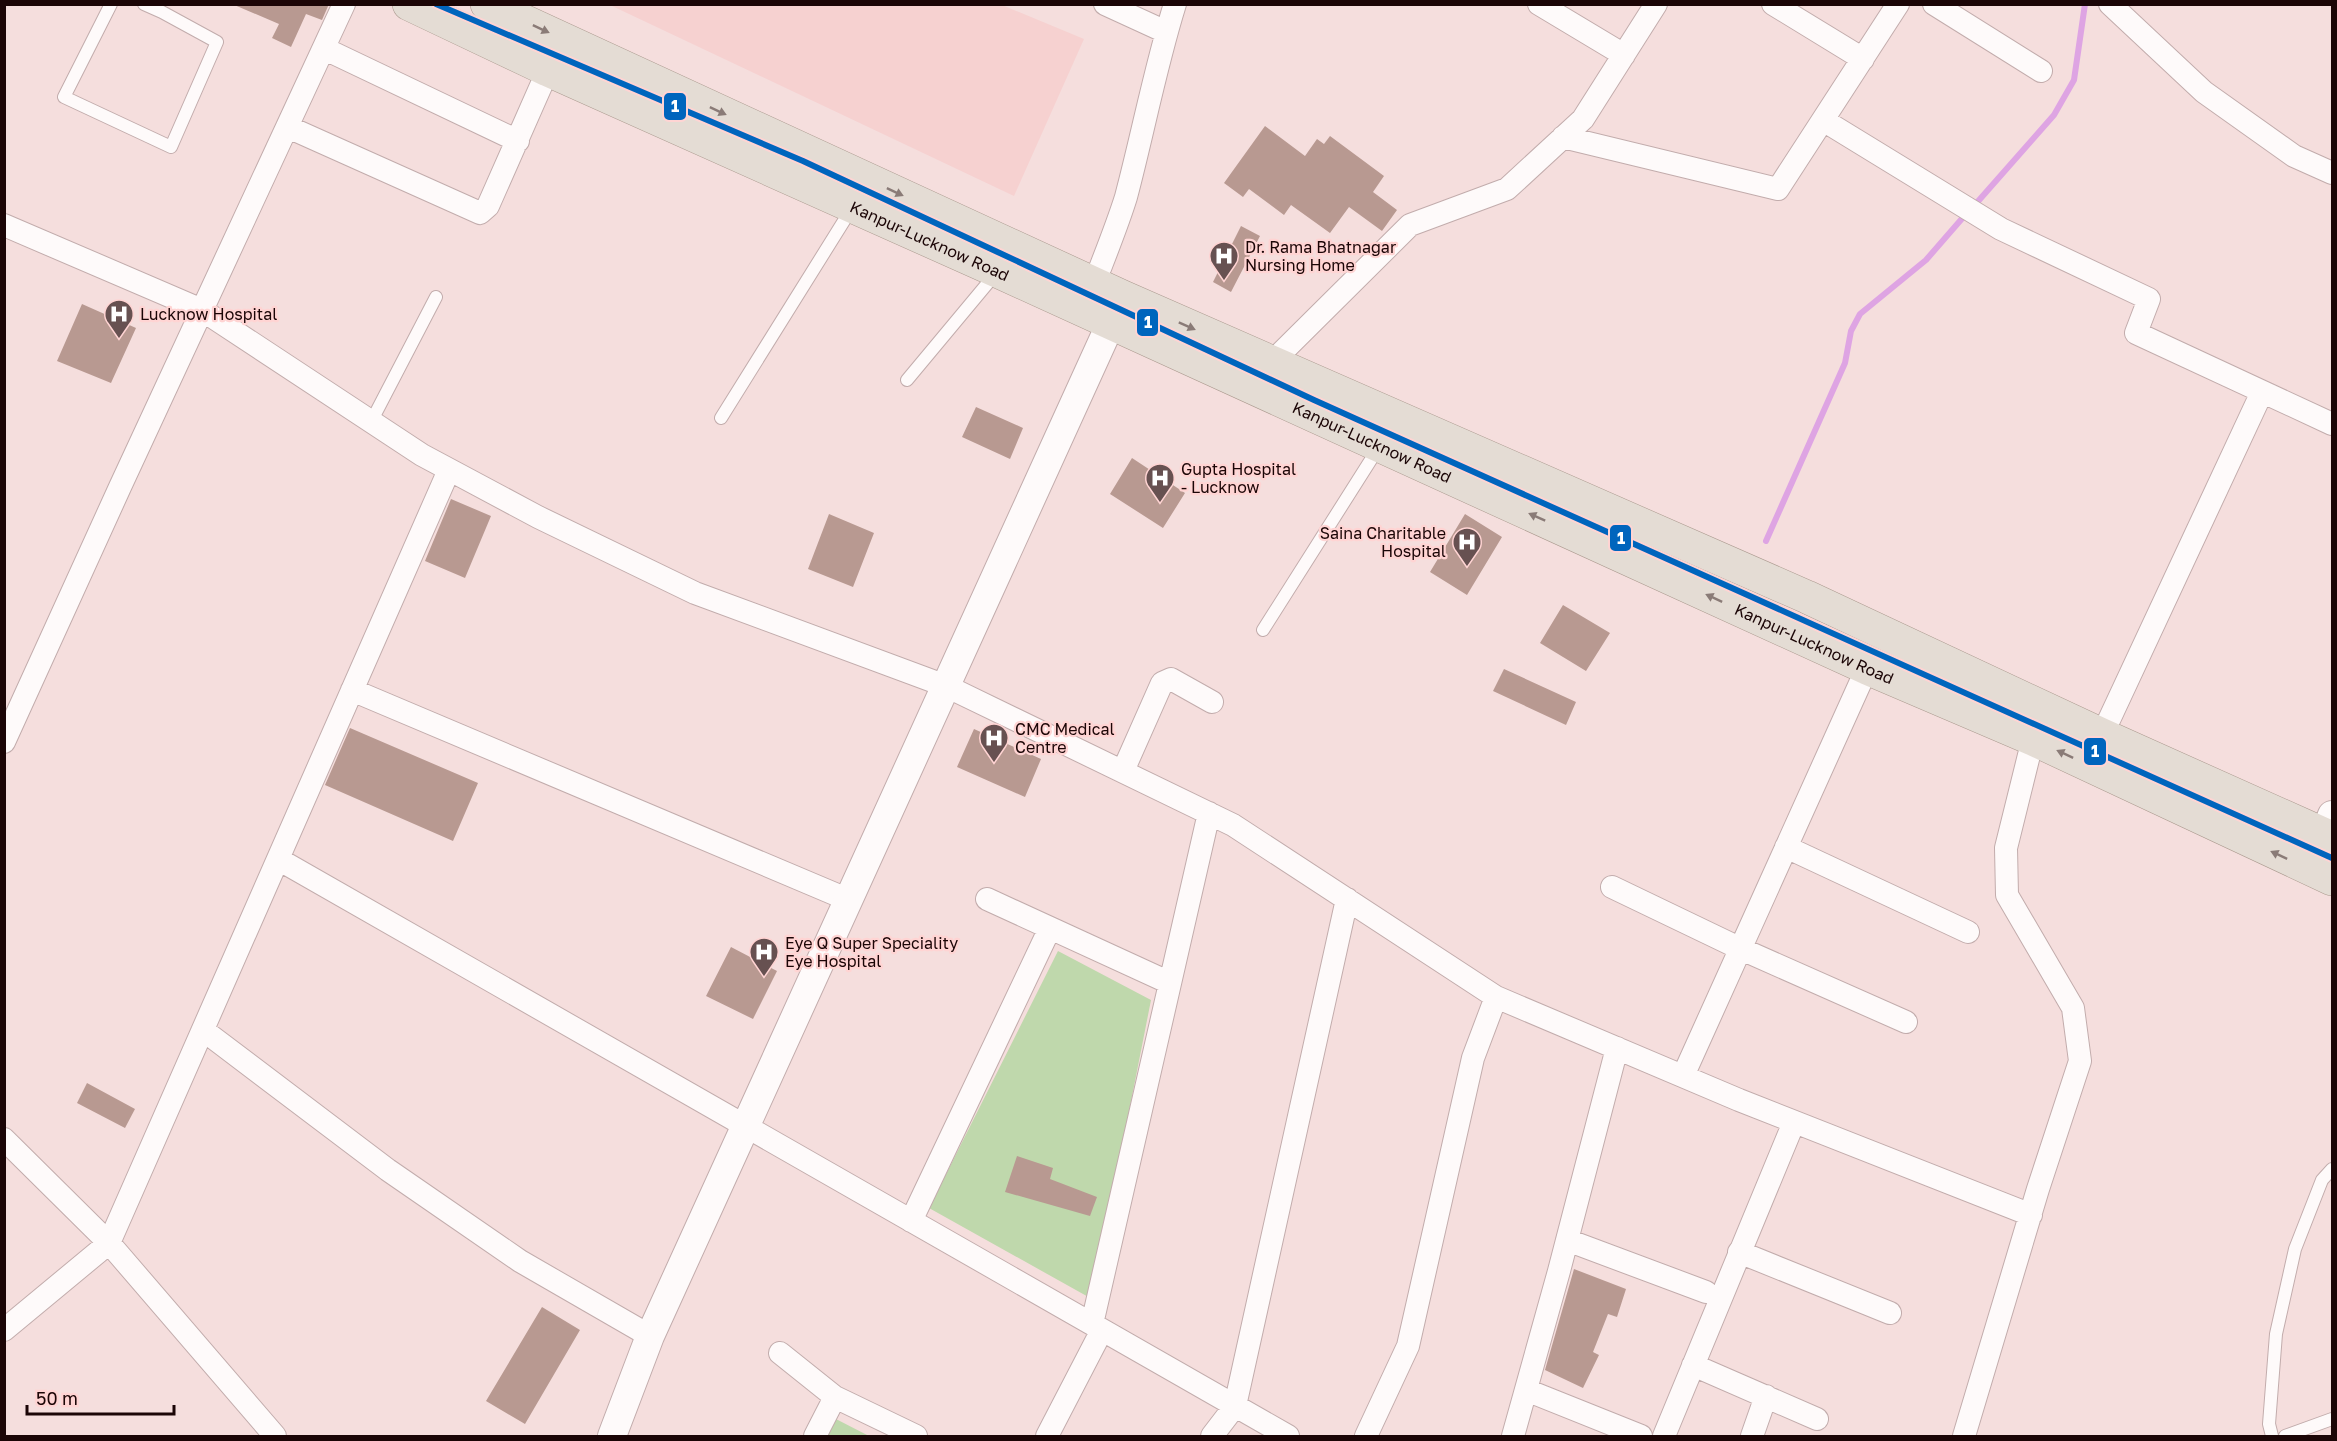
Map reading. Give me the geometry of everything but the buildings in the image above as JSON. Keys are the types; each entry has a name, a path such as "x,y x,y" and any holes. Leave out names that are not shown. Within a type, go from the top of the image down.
{"highway":[{"name":"Kanpur-Lucknow Road","path":"409,4 548,70 997,271 1109,302 1271,363 1807,597 2102,735 2330,829"},
{"name":"Kanpur-Lucknow Road","path":"488,4 1109,302 1379,446 1867,668 2033,739 2321,874"}],"street":[{"path":"4,742 344,4"},
{"path":"1105,4 1166,32"},
{"path":"612,1437 650,1336 946,686 1109,302 1125,200 1175,4"},
{"path":"1539,4 1624,55"},
{"path":"1271,363 1410,225 1507,189 1583,119 1656,4"},
{"path":"1773,4 1863,58"},
{"path":"1563,137 1778,189 1898,4"},
{"path":"1934,4 2041,71"},
{"path":"2110,4 2204,92 2294,156 2332,173"},
{"path":"324,49 518,141"},
{"path":"288,127 480,213 488,206 548,70"},
{"path":"1823,120 2001,230 2149,299 2136,333 2332,424"},
{"path":"4,225 202,310 422,455 538,517 695,593 946,686 1233,825 1496,997 1794,1122 2031,1215"},
{"path":"2102,735 2262,392"},
{"path":"4,1330 109,1244 449,470"},
{"path":"1683,1076 1867,668"},
{"path":"1122,771 1162,683 1171,679 1212,702"},
{"path":"352,690 849,900"},
{"path":"1964,1437 2080,1061 2073,1008 2007,895 2006,848 2033,739"},
{"path":"1047,1437 1097,1327 1170,983 1209,813"},
{"path":"2321,874 2330,829"},
{"path":"1786,847 1968,932"},
{"path":"278,859 1288,1437"},
{"path":"1612,887 1739,948 1906,1022"},
{"path":"987,899 1170,983"},
{"path":"1212,1437 1235,1406 1347,899"},
{"path":"911,1221 1050,928"},
{"path":"1366,1437 1408,1346 1473,1058 1496,997"},
{"path":"203,1030 388,1170 511,1255 650,1336"},
{"path":"1513,1437 1568,1240 1617,1048"},
{"path":"1664,1437 1794,1122"},
{"path":"4,1139 109,1244 275,1437"},
{"path":"1568,1240 1706,1292"},
{"path":"1739,1252 1890,1313"},
{"path":"780,1353 835,1397 916,1437"},
{"path":"1693,1365 1817,1419"},
{"path":"1526,1390 1641,1437"},
{"path":"1752,1437 1766,1396"},
{"path":"815,1437 835,1397"}],"lane":[{"path":"111,4 64,97 171,147 217,42 164,8 144,4"},
{"path":"721,418 854,206"},
{"path":"907,380 997,271"},
{"path":"371,422 436,297"},
{"path":"1263,630 1379,446"},
{"path":"2272,1437 2269,1424 2276,1335 2292,1260 2322,1180 2332,1169"},
{"path":"2285,1437 2332,1419"}],"shaded area":[{"path":"610,5 1002,5 1084,39 1014,196"}],"green space":[{"path":"1058,951 1151,1000 1092,1299 929,1208"},
{"path":"834,1418 869,1436 824,1436"}],"waterway":[{"path":"1973,207 2054,115 2074,80 2085,4"},
{"path":"1766,541 1845,363 1851,331 1860,314 1926,260 1966,214"}],"transit line":[{"name":"1","path":"436,4 803,161 1314,400 2332,858"}],"place":[{"name":"Dr. Rama Bhatnagar Nursing Home","path":"1224,282"},
{"name":"Lucknow Hospital","path":"119,340"},
{"name":"Gupta Hospital - Lucknow","path":"1160,504"},
{"name":"Saina Charitable Hospital","path":"1467,568"},
{"name":"CMC Medical Centre","path":"994,764"},
{"name":"Eye Q Super Speciality Eye Hospital","path":"764,978"}]}
